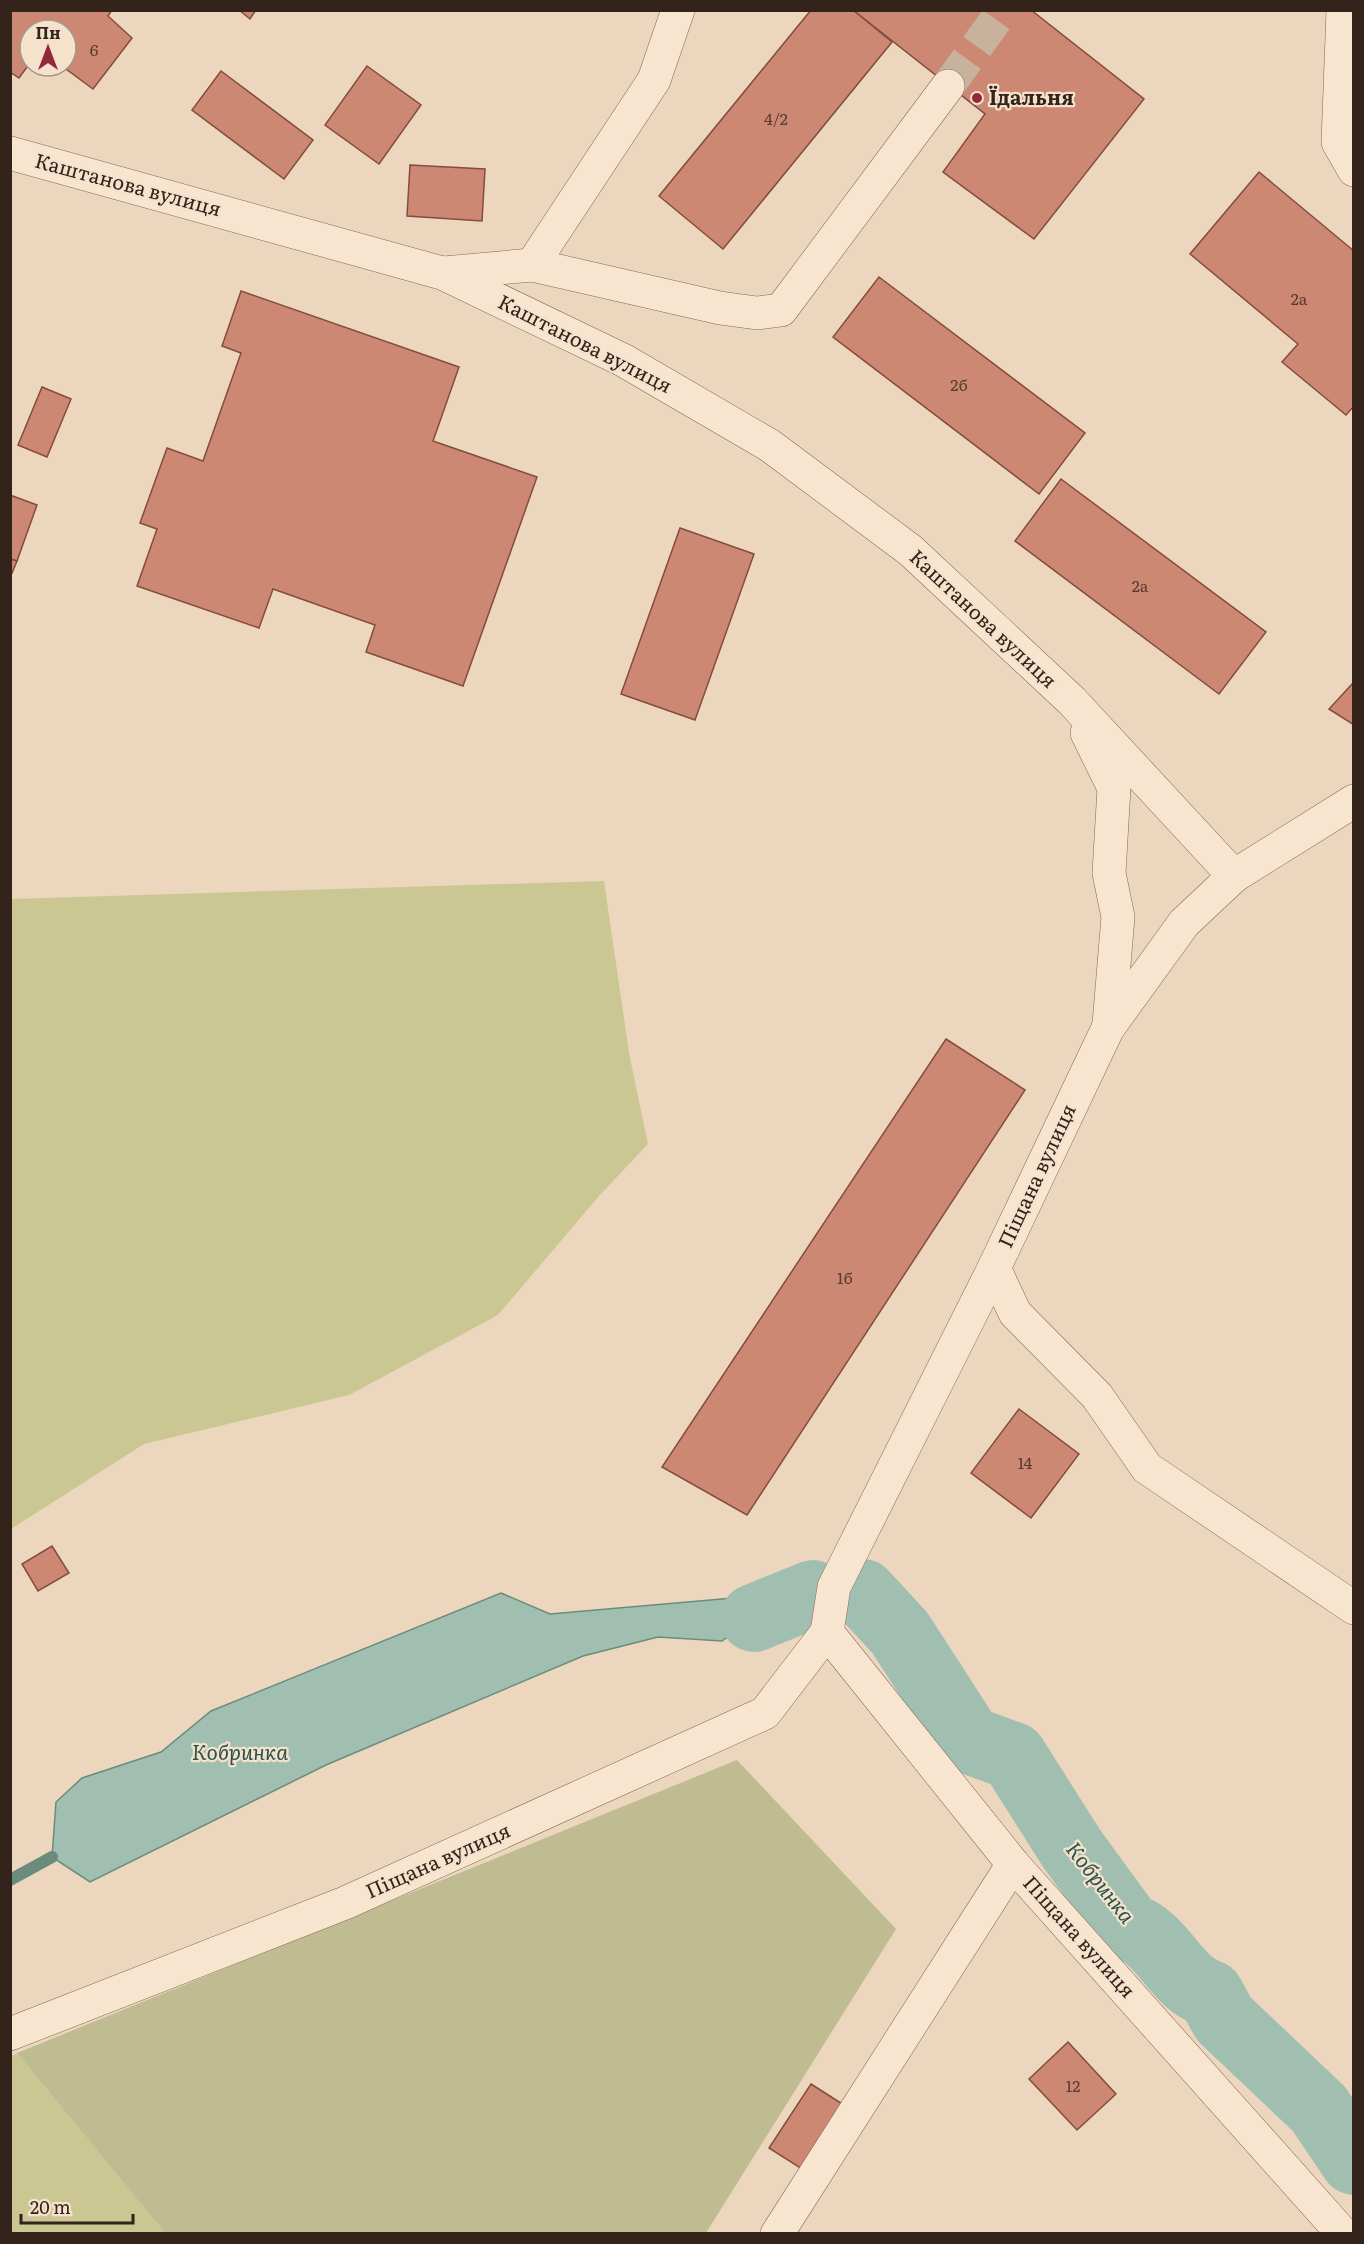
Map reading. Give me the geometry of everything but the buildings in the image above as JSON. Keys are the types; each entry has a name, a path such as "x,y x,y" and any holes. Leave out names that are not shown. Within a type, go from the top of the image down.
{"street":[{"path":"532,265 654,80 678,10"},
{"path":"1343,10 1338,142 1353,171"},
{"path":"442,273 532,265 720,308 757,314 781,310 948,86"},
{"name":"Каштанова вулиця","path":"10,153 442,273 623,360 768,445 910,550 1072,701 1234,876"},
{"name":"Каштанова вулиця","path":"1072,701 1114,789 1109,873 1118,917 1108,1028"},
{"name":"Піщана вулиця","path":"10,2034 345,1903 765,1713 827,1632 834,1587 994,1269 1108,1028 1184,923 1234,876 1353,801"},
{"path":"994,1269 1015,1313 1097,1396 1146,1468 1353,1608"},
{"name":"Піщана вулиця","path":"827,1632 1013,1864 1343,2234"},
{"path":"777,2234 1013,1864"}],"shaded area":[{"path":"604,881 629,1053 648,1144 599,1196 498,1315 349,1395 144,1444 11,1529 11,899"},
{"path":"737,1760 896,1929 706,2233 165,2233 17,2053"},
{"path":"17,2053 165,2233 11,2234 10,2057"}],"water":[{"name":"Кобринка","path":"501,1593 550,1614 733,1598 754,1618 722,1641 658,1637 583,1656 326,1765 90,1882 52,1857 56,1802 82,1778 161,1752 211,1711"}],"waterway":[{"name":"Кобринка","path":"863,1593 900,1633 969,1740 1013,1756 1072,1849 1129,1927 1152,1941 1178,1971 1198,1988 1210,1994 1224,2019 1319,2109 1354,2161"},
{"name":"Кобринка","path":"754,1618 813,1594"},
{"name":"Кобринка","path":"10,1880 52,1857"}],"tunnel":[{"path":"948,86 1003,10"}],"place":[{"name":"Їдальня","path":"977,98"}]}
